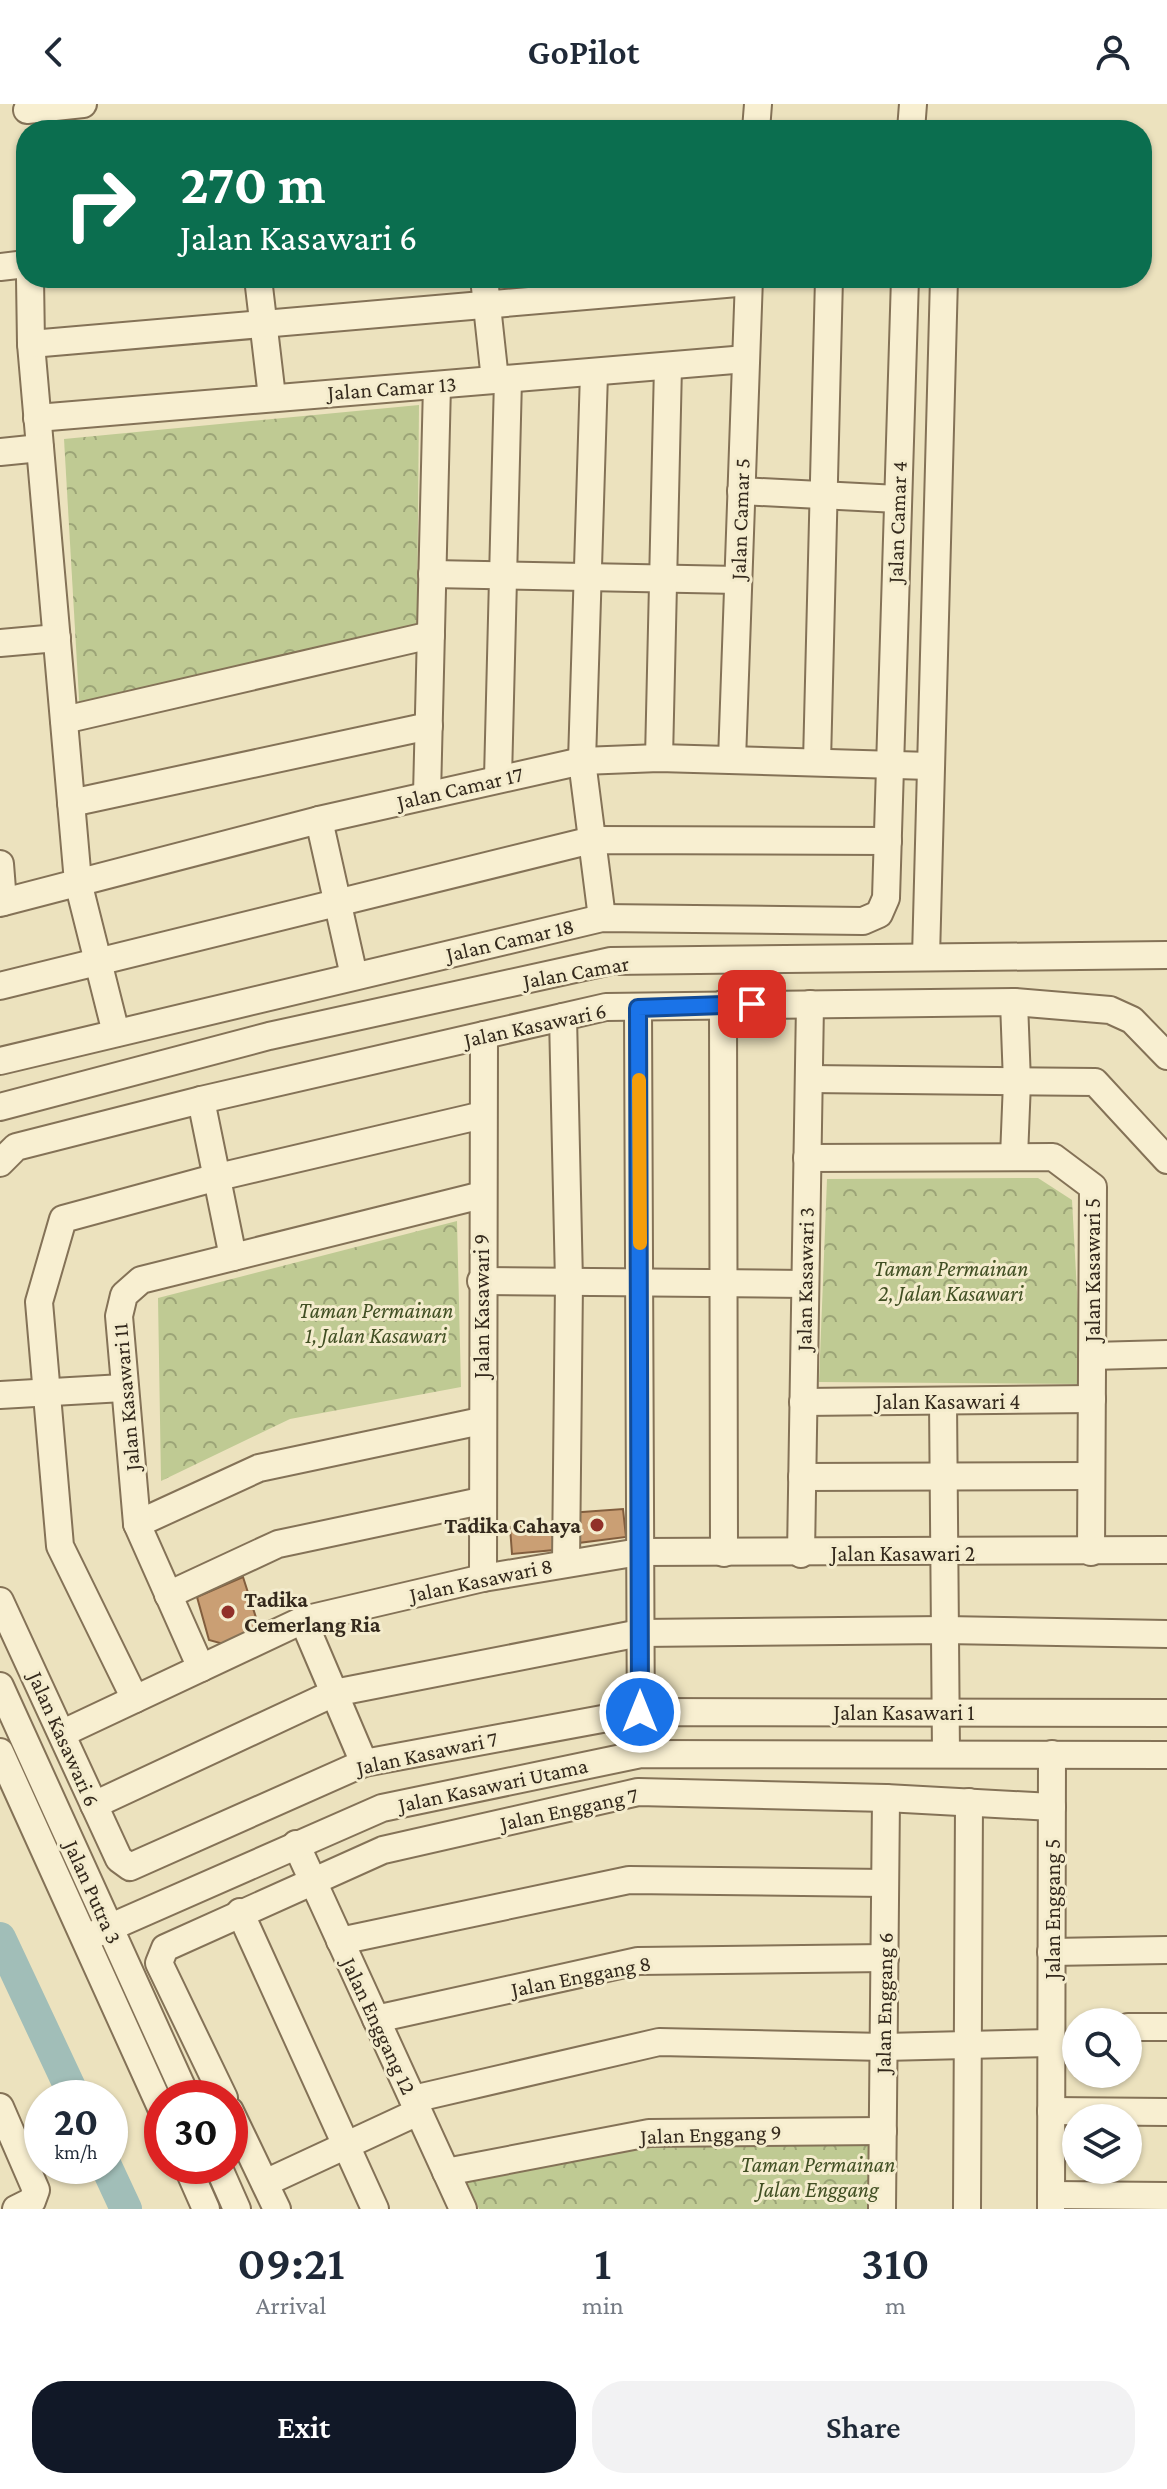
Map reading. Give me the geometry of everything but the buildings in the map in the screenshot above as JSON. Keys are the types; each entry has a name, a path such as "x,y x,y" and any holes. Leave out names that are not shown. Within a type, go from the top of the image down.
{"street":[{"path":"27,115 83,104"},
{"path":"30,288 31,344 78,882 116,1033"},
{"path":"259,288 272,397"},
{"path":"485,288 502,380 504,573 498,778"},
{"path":"31,344 264,326 665,288"},
{"name":"Jalan Camar 5","path":"732,760 749,288"},
{"path":"817,762 829,288"},
{"name":"Jalan Camar 4","path":"887,765 905,288"},
{"path":"926,957 944,288"},
{"name":"Jalan Camar 13","path":"37,418 746,359"},
{"path":"659,758 668,366"},
{"path":"594,373 582,761 602,918"},
{"path":"427,795 437,385"},
{"path":"0,452 40,448"},
{"path":"741,491 898,499"},
{"path":"432,574 504,573 738,580"},
{"path":"64,720 431,635"},
{"path":"0,643 57,638"},
{"path":"71,803 429,726"},
{"name":"Jalan Camar 17","path":"2,902 319,820 582,761 659,758 930,766"},
{"name":"Jalan Camar 18","path":"0,1061 602,918 871,919 884,907 886,898 887,765"},
{"path":"319,820 335,903 354,976"},
{"path":"0,986 592,840 888,841"},
{"path":"0,864 2,902"},
{"name":"Jalan Camar","path":"0,1107 269,1036 611,961 1167,955"},
{"path":"1014,1002 1017,1082 1014,1157"},
{"name":"Jalan Kasawari 6","path":"0,1163 16,1147 201,1100 606,1007 1014,1002 1118,1012 1132,1020 1167,1056"},
{"path":"723,1004 724,1553"},
{"name":"Jalan Kasawari 3","path":"801,1554 810,1004"},
{"path":"638,1008 641,1754"},
{"path":"563,1017 569,1282 566,1563"},
{"name":"Jalan Kasawari 9","path":"483,1578 481,1281 484,1035"},
{"path":"809,1079 1095,1082 1167,1160"},
{"path":"201,1100 214,1178 233,1257"},
{"path":"135,1699 60,1546 39,1302 63,1219 214,1178 483,1115"},
{"name":"Jalan Kasawari 5","path":"807,1158 1053,1157 1093,1187 1091,1552"},
{"name":"Jalan Kasawari 11","path":"201,1668 137,1524 123,1388 119,1316 124,1295 141,1280 482,1195"},
{"path":"481,1281 805,1284"},
{"path":"1092,1356 1167,1354"},
{"path":"0,1395 123,1388"},
{"name":"Jalan Kasawari 4","path":"803,1402 1092,1399"},
{"path":"943,1401 946,1753"},
{"path":"137,1524 259,1468 481,1421"},
{"path":"802,1477 1091,1476"},
{"path":"168,1595 278,1544 481,1501"},
{"name":"Jalan Kasawari 2","path":"639,1552 801,1554 1167,1550"},
{"name":"Jalan Kasawari 8","path":"63,1733 303,1620 483,1578 639,1552"},
{"name":"Jalan Kasawari 6","path":"0,1601 119,1859 125,1866 135,1866"},
{"path":"303,1620 364,1763"},
{"path":"94,1805 334,1693 640,1633 945,1630 1167,1634"},
{"name":"Jalan Putra 3","path":"0,1686 97,1932 151,2080"},
{"name":"Jalan Kasawari 1","path":"640,1712 1167,1713"},
{"name":"Jalan Kasawari 7","path":"135,1866 364,1763 640,1712"},
{"name":"Jalan Putra 3","path":"0,1752 177,2080"},
{"name":"Jalan Kasawari Utama","path":"97,1932 382,1808 641,1754 1167,1755"},
{"name":"Jalan Enggang 5","path":"1051,2202 1051,2111 1059,2033 1051,1952 1052,1754"},
{"name":"Jalan Enggang 7","path":"215,2080 159,1963 160,1954 165,1948 240,1912 383,1850 638,1792 886,1798 1052,1807"},
{"name":"Jalan Enggang 6","path":"882,2209 886,1798"},
{"path":"967,2209 969,1802"},
{"name":"Jalan Enggang 12","path":"296,1844 463,2209"},
{"path":"340,1941 629,1880 885,1883"},
{"path":"240,1912 375,2209"},
{"path":"1051,1952 1167,1950"},
{"name":"Jalan Enggang 8","path":"376,2019 638,1961 885,1958"},
{"path":"1142,2027 1167,2027"},
{"path":"265,2183 346,2145 416,2106 659,2042 884,2047 969,2045 1059,2033"},
{"path":"1051,2111 1167,2112"},
{"path":"3,2120 36,2190 32,2201 16,2209"},
{"name":"Jalan Enggang 9","path":"446,2172 649,2133 883,2131"},
{"path":"248,2148 277,2209"},
{"path":"195,2184 206,2209"},
{"path":"226,2184 237,2209"},
{"path":"1051,2202 1167,2196"}],"green space":[{"path":"419,405 417,626 80,716 64,439"},
{"name":"Taman Permainan 2, Jalan Kasawari","path":"1038,1178 1072,1200 1082,1384 819,1382 827,1179"},
{"name":"Taman Permainan 1, Jalan Kasawari","path":"457,1221 461,1387 290,1419 161,1481 158,1298"},
{"name":"Taman Permainan Jalan Enggang","path":"868,2142 868,2209 479,2209 467,2182 646,2144"}],"waterway":[{"path":"0,1938 67,2080"},
{"path":"114,2184 126,2209"}],"slow traffic":[{"path":"639,1080 640,1243"}],"place":[{"name":"Tadika Cahaya","path":"597,1525"},
{"name":"Tadika Cemerlang Ria","path":"228,1612"}],"route":[{"path":"640,1712 638,1008 752,1004"}]}
